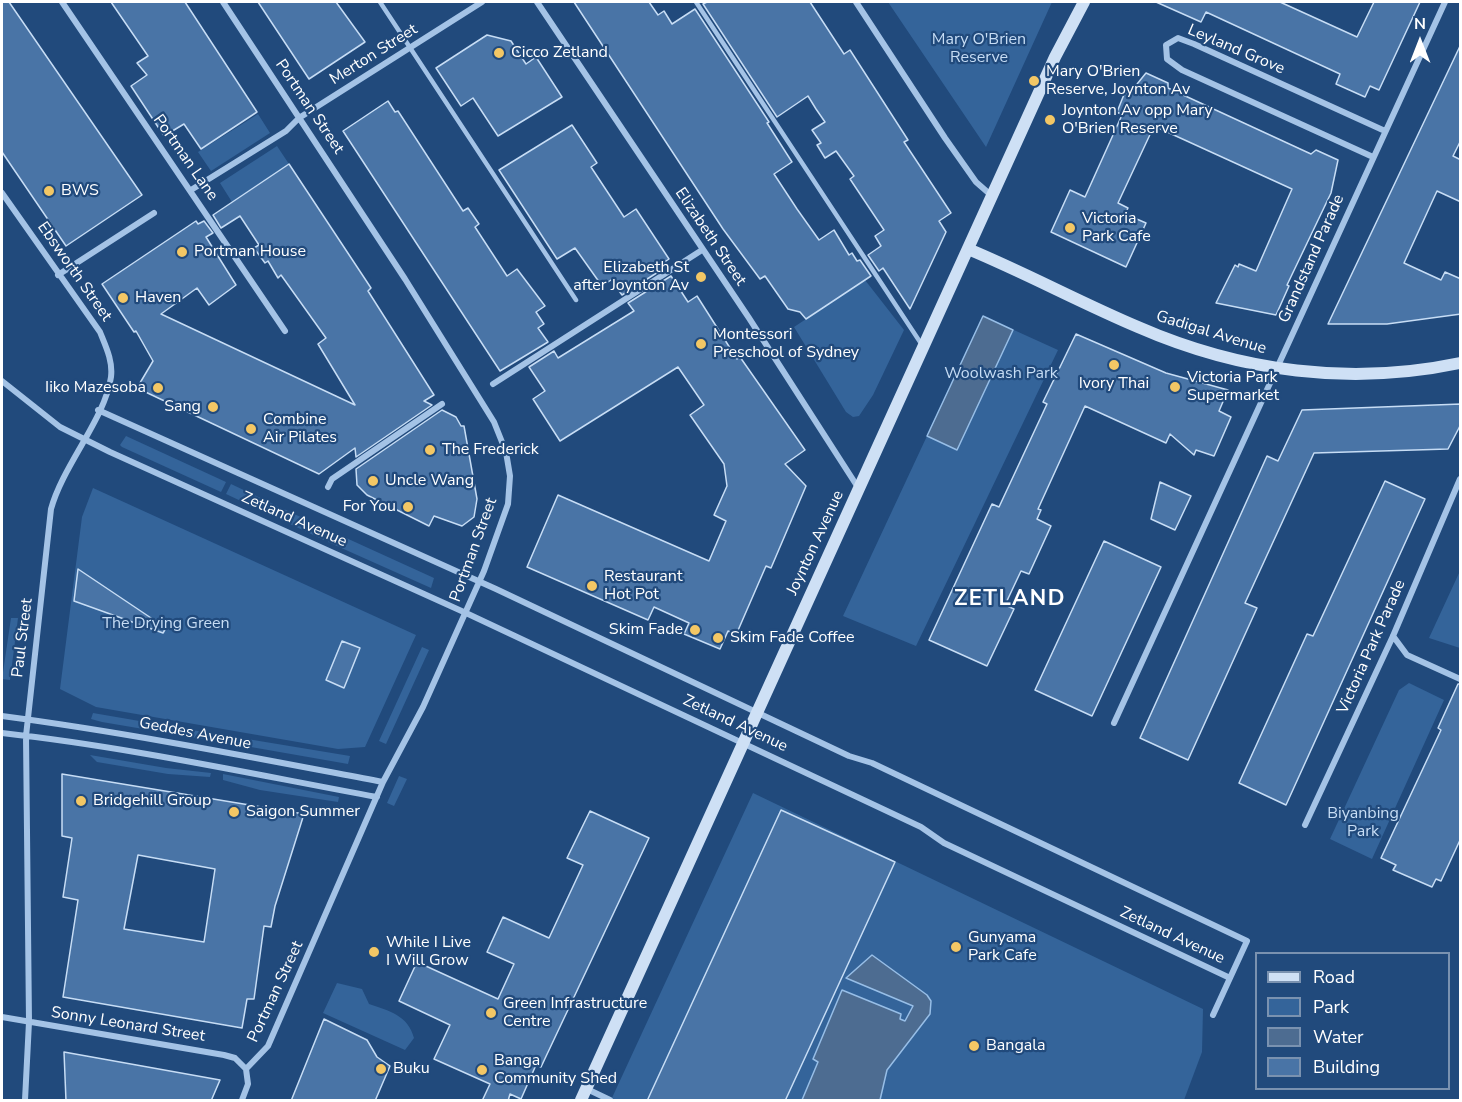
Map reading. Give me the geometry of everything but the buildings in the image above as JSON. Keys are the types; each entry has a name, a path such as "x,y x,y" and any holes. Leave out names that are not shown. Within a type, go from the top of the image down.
{"street":[{"name":"Portman Lane","path":"62,2 285,331"},
{"name":"Portman Street","path":"223,2 494,422 506,452 510,476 508,504 466,613 423,707 383,782 268,1046 246,1069"},
{"name":"Merton Street","path":"191,190 286,131 299,118 482,2"},
{"name":"Elizabeth Street","path":"537,2 749,318 859,489"},
{"path":"856,2 945,138 976,182 992,196"},
{"name":"Joynton Avenue","path":"584,1095 923,345 1084,2"},
{"name":"Grandstand Parade","path":"1114,723 1445,2"},
{"name":"Leyland Grove","path":"1373,157 1182,70 1167,59 1166,45 1178,38 1194,44 1385,131"},
{"name":"Ebsworth Street","path":"2,193 100,332 110,357 111,376 84,439"},
{"path":"58,274 154,213"},
{"name":"Gadigal Avenue","path":"968,249 1140,328 1234,360 1278,370 1361,376 1430,370 1461,363"},
{"path":"493,384 702,250"},
{"name":"Zetland Avenue","path":"2,381 60,427 84,439 466,613 917,824 954,848 1230,978 1247,941 872,763 849,756 478,581 98,410"},
{"path":"328,487 332,479 442,404"},
{"name":"Paul Street","path":"25,1101 29,1022 27,720 51,510 60,481 84,439"},
{"name":"Victoria Park Parade","path":"1305,825 1393,636 1461,479"},
{"path":"1393,636 1407,655 1461,679"},
{"name":"Geddes Avenue","path":"2,716 220,750 274,763 383,782"},
{"name":"Geddes Avenue","path":"2,733 165,757 261,777 377,797"},
{"path":"1213,1015 1230,978"},
{"name":"Sonny Leonard Street","path":"2,1017 224,1055 235,1058 246,1069"},
{"path":"242,1101 248,1083 246,1069"},
{"path":"584,1095 610,1101"}],"lane":[{"path":"380,2 576,300"},
{"path":"696,2 923,345"}],"green space":[{"name":"Mary O'Brien Reserve","path":"888,2 1052,2 986,147"},
{"path":"258,114 270,133 211,171 198,152"},
{"path":"277,146 289,164 232,202 220,183"},
{"path":"865,280 904,330 873,395 859,416 853,417 846,412 794,327"},
{"name":"Woolwash Park","path":"983,316 1058,350 916,646 843,616"},
{"path":"126,436 226,482 221,492 122,447 120,445"},
{"path":"231,484 328,530 324,540 226,494"},
{"name":"The Drying Green","path":"93,488 416,635 365,747 338,749 96,707 60,689 82,517"},
{"path":"333,532 434,578 431,588 328,542"},
{"path":"1460,571 1460,648 1429,638"},
{"path":"11,618 18,618 10,680 2,679"},
{"path":"422,647 429,650 386,744 379,741"},
{"name":"Biyanbing Park","path":"1409,683 1444,700 1372,859 1330,839 1399,690"},
{"path":"93,713 215,734 214,741 102,722 91,719"},
{"path":"229,736 350,756 348,764 228,743"},
{"path":"90,755 211,773 210,777 168,774 97,762"},
{"path":"223,774 339,797 338,802 260,790 223,780"},
{"path":"399,776 407,779 394,806 387,803"},
{"path":"753,793 1203,1009 1202,1052 1184,1100 611,1100"},
{"path":"337,983 362,989 369,1004 402,1019 414,1038 405,1050 323,1013"}],"water":[{"path":"983,316 1013,330 957,450 927,436"},
{"path":"872,955 927,995 931,1001 930,1014 887,1070 880,1100 802,1100 818,1062 813,1059 842,990 901,1014 900,1019 905,1021 913,1006 846,978"}],"place":[{"name":"Cicco Zetland","path":"499,53"},
{"name":"Mary O'Brien Reserve, Joynton Av","path":"1034,81"},
{"name":"Joynton Av opp Mary O'Brien Reserve","path":"1050,120"},
{"name":"BWS","path":"49,191"},
{"name":"Victoria Park Cafe","path":"1070,228"},
{"name":"Portman House","path":"182,252"},
{"name":"Elizabeth St after Joynton Av","path":"701,277"},
{"name":"Haven","path":"123,298"},
{"name":"Montessori Preschool of Sydney","path":"701,344"},
{"name":"Ivory Thai","path":"1114,365"},
{"name":"Victoria Park Supermarket","path":"1175,387"},
{"name":"Iiko Mazesoba","path":"158,388"},
{"name":"Sang","path":"213,407"},
{"name":"Combine Air Pilates","path":"251,429"},
{"name":"The Frederick","path":"430,450"},
{"name":"Uncle Wang","path":"373,481"},
{"name":"For You","path":"408,507"},
{"name":"Restaurant Hot Pot","path":"592,586"},
{"name":"Skim Fade","path":"695,630"},
{"name":"Skim Fade Coffee","path":"718,638"},
{"name":"Bridgehill Group","path":"81,801"},
{"name":"Saigon Summer","path":"234,812"},
{"name":"Gunyama Park Cafe","path":"956,947"},
{"name":"While I Live I Will Grow","path":"374,952"},
{"name":"Green Infrastructure Centre","path":"491,1013"},
{"name":"Bangala","path":"974,1046"},
{"name":"Buku","path":"381,1069"},
{"name":"Banga Community Shed","path":"482,1070"}],"district":[{"name":"ZETLAND","path":"1010,600"}]}
